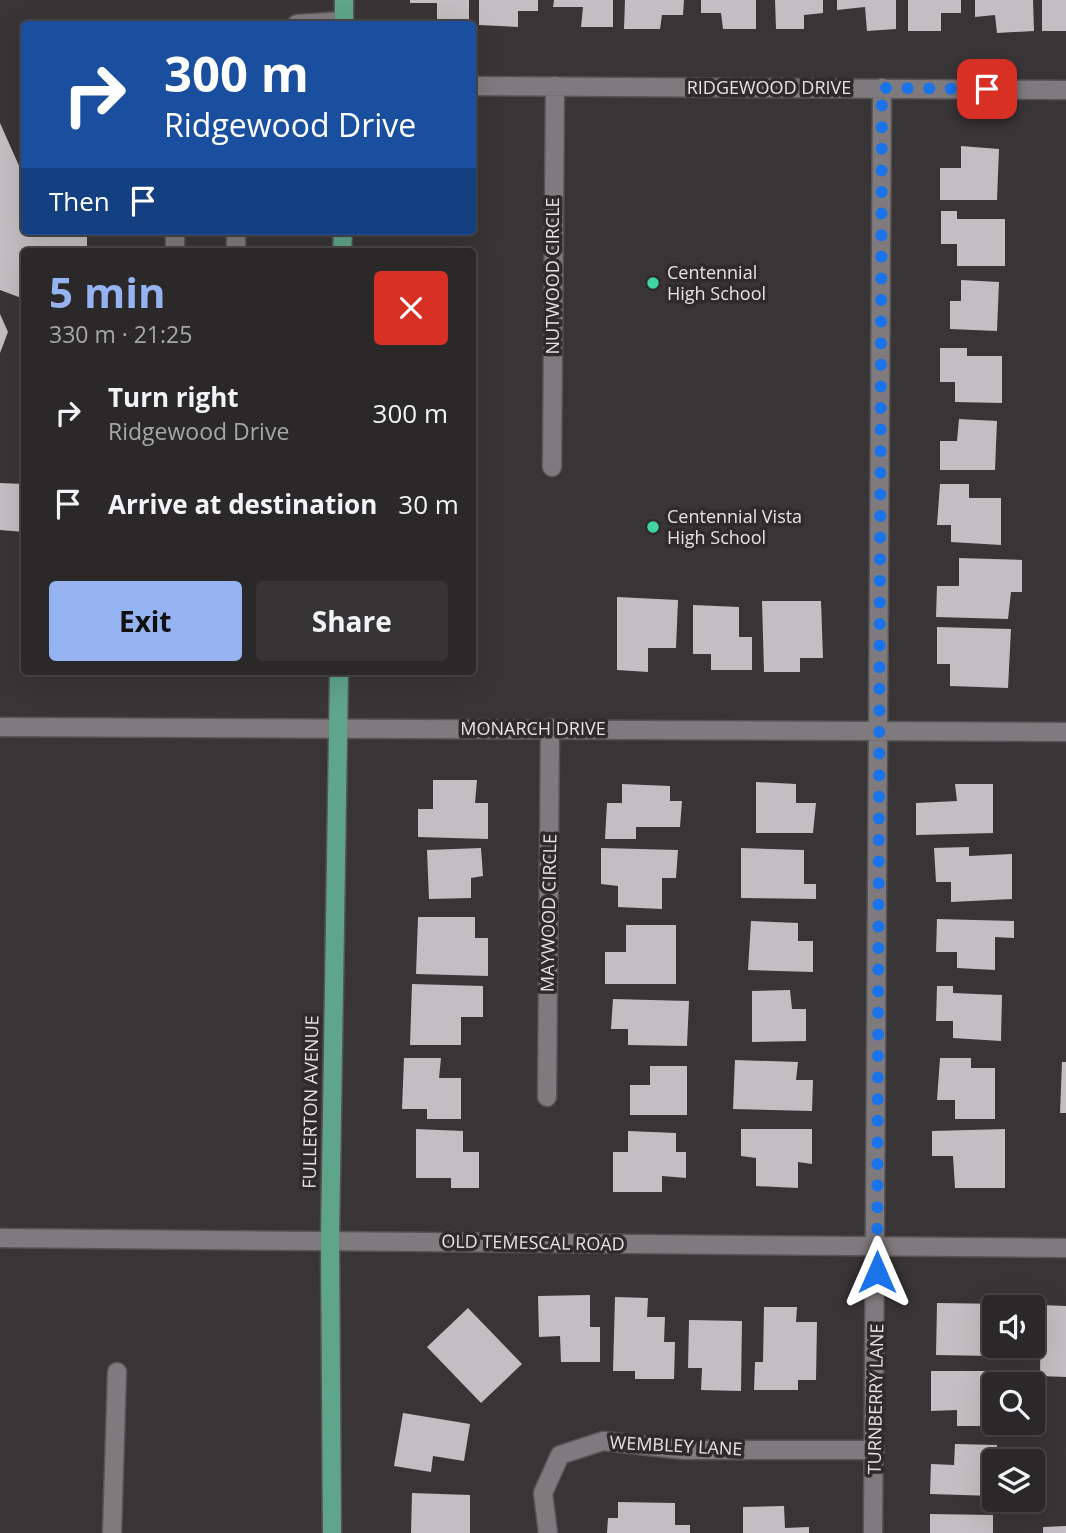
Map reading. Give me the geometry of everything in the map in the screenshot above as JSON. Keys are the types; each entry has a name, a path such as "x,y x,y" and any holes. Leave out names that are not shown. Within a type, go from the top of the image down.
{"main road":[{"path":"344,0 344,21"},
{"name":"FULLERTON AVENUE","path":"332,1533 330,1240 339,675"}],"street":[{"name":"RIDGEWOOD DRIVE","path":"476,86 1066,89"},
{"name":"NUTWOOD CIRCLE","path":"552,467 555,86"},
{"name":"TURNBERRY LANE","path":"873,1533 877,1247 882,88"},
{"name":"MONARCH DRIVE","path":"0,727 1066,732"},
{"name":"MAYWOOD CIRCLE","path":"547,1097 551,728"},
{"name":"OLD TEMESCAL ROAD","path":"0,1238 1066,1248"},
{"path":"112,1533 117,1372"},
{"name":"WEMBLEY LANE","path":"548,1533 543,1493 560,1455 603,1441 684,1450 875,1450"}],"building":[{"path":"410,0 469,0 469,21 437,21 437,3 410,3"},
{"path":"479,0 538,0 538,11 518,11 518,27 479,25"},
{"path":"554,0 613,0 613,27 581,27 583,7 553,7"},
{"path":"625,0 684,0 683,15 662,15 660,29 624,29"},
{"path":"701,0 756,0 756,29 723,29 721,13 701,13"},
{"path":"775,0 823,0 823,13 804,15 804,29 776,29"},
{"path":"837,0 896,0 896,29 867,31 865,7 837,10"},
{"path":"908,0 961,0 961,13 941,13 941,31 908,31"},
{"path":"975,0 1033,0 1034,31 997,33 995,15 975,17"},
{"path":"1042,0 1066,0 1066,31 1042,31"},
{"path":"0,123 21,170 21,235 87,235 87,248 21,248 21,298 0,290"},
{"path":"961,146 999,149 997,200 940,200 940,168 961,168"},
{"path":"941,211 957,211 957,219 1005,219 1005,266 957,266 957,244 941,244"},
{"path":"961,280 999,282 997,331 950,329 950,301 961,301"},
{"path":"0,314 8,332 0,353"},
{"path":"940,348 967,348 967,356 1002,356 1002,403 955,402 955,382 940,382"},
{"path":"959,419 997,421 995,470 940,470 940,441 957,441"},
{"path":"0,483 21,484 21,532 0,530"},
{"path":"940,484 969,484 969,498 1001,498 1001,545 951,542 951,525 937,525"},
{"path":"959,558 1022,560 1022,592 1011,592 1008,619 936,617 937,586 959,586"},
{"path":"617,597 678,600 676,648 648,648 648,672 617,670"},
{"path":"762,601 821,601 823,658 800,658 800,672 764,672"},
{"path":"693,605 739,607 739,637 752,637 752,670 711,670 711,654 693,654"},
{"path":"937,627 1011,629 1008,688 950,686 950,664 937,664"},
{"path":"433,780 477,780 475,803 488,803 488,839 418,837 418,809 433,809"},
{"path":"756,782 796,784 796,803 816,803 813,833 756,833"},
{"path":"622,784 670,786 670,801 682,801 680,827 636,827 636,839 605,839 607,803 622,803"},
{"path":"955,784 993,784 993,833 916,835 916,803 957,801"},
{"path":"969,847 969,856 1012,854 1012,899 951,902 951,882 936,882 934,848"},
{"path":"481,848 483,876 471,878 471,898 429,899 427,850"},
{"path":"601,848 678,850 676,878 662,878 662,909 618,907 618,886 601,884"},
{"path":"741,848 804,850 804,884 816,884 816,899 741,898"},
{"path":"418,917 475,917 475,938 488,938 488,976 416,974"},
{"path":"937,919 1014,921 1014,938 995,937 995,970 957,968 957,952 936,952"},
{"path":"751,921 798,923 798,941 813,941 813,972 748,970"},
{"path":"626,925 676,925 676,984 605,984 605,952 626,952"},
{"path":"412,984 483,986 483,1017 461,1017 461,1045 410,1045"},
{"path":"937,986 953,986 953,993 1002,995 1001,1041 953,1038 953,1021 936,1021"},
{"path":"790,990 792,1009 806,1009 806,1041 752,1042 752,991"},
{"path":"613,999 689,1001 687,1046 628,1045 628,1029 611,1029"},
{"path":"404,1058 441,1058 439,1078 461,1078 461,1119 427,1119 427,1109 402,1109"},
{"path":"940,1058 971,1058 971,1068 995,1068 995,1119 955,1119 955,1100 937,1100"},
{"path":"735,1060 798,1062 796,1080 813,1080 812,1111 733,1109"},
{"path":"1062,1062 1066,1062 1066,1113 1060,1113"},
{"path":"650,1066 687,1066 687,1115 630,1115 630,1085 650,1085"},
{"path":"416,1129 463,1131 463,1152 479,1152 479,1188 451,1188 451,1178 416,1178"},
{"path":"741,1129 812,1129 812,1164 798,1162 798,1188 756,1186 756,1158 741,1156"},
{"path":"1005,1129 1005,1188 955,1188 953,1156 932,1156 932,1131"},
{"path":"628,1131 676,1133 676,1152 686,1152 686,1178 662,1176 662,1192 613,1192 613,1152 628,1152"},
{"path":"590,1295 590,1327 600,1327 600,1362 561,1362 560,1336 539,1337 538,1296"},
{"path":"615,1297 648,1298 647,1317 665,1317 664,1342 675,1342 674,1379 635,1379 635,1371 613,1371"},
{"path":"937,1303 982,1304 982,1356 936,1355"},
{"path":"1045,1305 1066,1306 1066,1377 1045,1376 1045,1372 1040,1372 1040,1358 1045,1358"},
{"path":"764,1307 797,1307 796,1322 817,1322 816,1380 798,1380 798,1390 754,1390 755,1362 763,1362"},
{"path":"468,1308 522,1364 481,1403 427,1347"},
{"path":"689,1320 742,1321 741,1391 701,1390 702,1368 688,1368"},
{"path":"931,1371 1000,1371 982,1372 982,1426 957,1426 957,1410 931,1411"},
{"path":"403,1413 470,1424 464,1461 433,1456 431,1472 394,1466"},
{"path":"955,1444 997,1445 997,1449 982,1449 982,1496 930,1494 931,1464 954,1465"},
{"path":"412,1493 470,1495 470,1533 411,1533"},
{"path":"618,1502 675,1503 675,1525 690,1525 690,1533 607,1533 608,1518 618,1518"},
{"path":"784,1506 785,1528 809,1527 809,1533 743,1533 743,1507"},
{"path":"930,1514 993,1515 993,1533 930,1533"},
{"path":"1066,1526 1066,1533 1043,1533 1043,1527"}],"place":[{"name":"Centennial High School","path":"653,283"},
{"name":"Centennial Vista High School","path":"653,527"}],"route":[{"path":"877,1272 882,88 987,89"}]}
